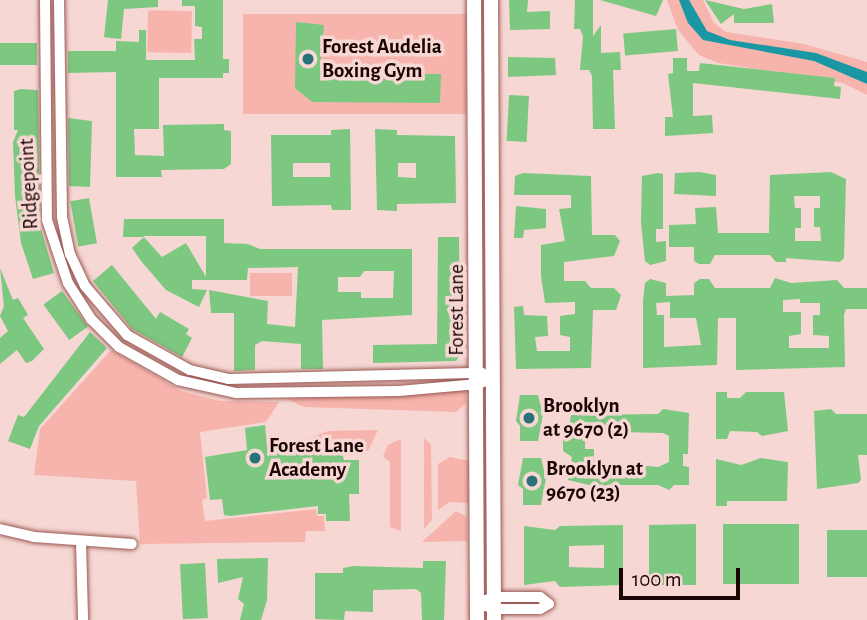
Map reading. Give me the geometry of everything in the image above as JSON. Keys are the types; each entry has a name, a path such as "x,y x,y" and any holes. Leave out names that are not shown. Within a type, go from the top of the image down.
{"main road":[{"name":"Forest Lane","path":"474,0 477,103 477,620"},
{"name":"Forest Lane","path":"491,0 494,609"},
{"path":"477,103 484,112 484,144 492,152"},
{"path":"477,213 493,214"},
{"path":"477,447 484,449 486,492 494,513"}],"street":[{"name":"Ridgepoint","path":"45,0 47,220 68,283 100,328 150,367 204,388 278,393 399,391 478,378"},
{"name":"Ridgepoint","path":"59,0 59,191 70,254 85,286 127,335 156,355 216,377 494,378"},
{"path":"399,377 399,391"},
{"path":"278,378 278,393"},
{"path":"0,529 81,541 132,544"},
{"path":"81,541 83,620"},
{"path":"477,603 494,609"}],"shaded area":[{"path":"667,0 703,0 714,23 726,32 804,44 867,62 867,95 843,83 718,63 699,55 678,30"},
{"path":"148,10 192,11 191,53 147,52"},
{"path":"243,14 466,14 466,114 243,114"},
{"path":"250,273 292,273 292,296 250,296"},
{"path":"111,350 181,391 220,401 279,402 266,422 200,432 207,498 202,500 205,521 316,509 317,516 324,516 325,531 306,531 305,542 140,544 136,481 34,475 40,429"},
{"path":"466,390 466,403 456,412 304,407 285,398"},
{"path":"378,430 368,451 341,452 338,439 302,441 328,431"},
{"path":"424,438 431,445 432,520 424,529"},
{"path":"401,439 401,531 390,527 390,462 383,456 388,445"},
{"path":"450,457 469,461 470,503 450,502 438,510 438,464"},
{"path":"456,511 467,517 467,541 422,542"}],"water":[{"path":"679,0 689,0 707,31 730,40 816,53 867,72 867,84 814,61 703,40 688,23"}],"building":[{"path":"108,0 158,0 158,7 124,9 121,39 110,38 104,37"},
{"path":"182,0 223,0 223,59 229,59 229,73 223,73 223,78 159,78 159,129 134,129 135,155 164,156 163,125 224,124 224,130 231,131 231,164 224,169 161,170 162,177 116,177 116,72 68,73 68,51 116,51 116,41 139,42 139,30 146,30 146,60 195,60 194,39 202,39 202,27 195,26 195,6 182,6"},
{"path":"509,0 528,0 527,12 550,11 550,29 510,30"},
{"path":"575,0 593,0 593,36 601,25 601,53 620,52 621,70 613,70 615,129 593,129 592,76 589,70 580,70 583,36 580,29 574,29"},
{"path":"600,0 663,0 656,16"},
{"path":"705,0 744,9 772,4 774,23 734,23 734,14 721,24"},
{"name":"Forest Audelia Boxing Gym","path":"296,22 324,25 320,70 324,74 441,74 440,103 312,102 295,88"},
{"path":"676,29 678,51 625,56 623,34"},
{"path":"0,43 37,43 37,65 0,65"},
{"path":"508,57 555,58 556,75 508,77"},
{"path":"673,58 687,58 687,71 699,71 700,63 835,78 834,86 841,87 840,99 693,83 693,116 712,115 713,133 665,136 665,117 673,117 668,74 673,73"},
{"path":"38,90 40,226 54,273 33,279 21,243 15,196 13,142 18,130 14,130 14,91"},
{"path":"509,95 529,96 527,142 507,141"},
{"path":"68,118 92,121 90,187 69,186"},
{"path":"350,129 351,210 332,210 331,205 272,206 271,135 331,135 331,130","holes":["293,163 330,163 330,177 293,177"]},
{"path":"375,129 397,130 397,135 455,136 456,203 397,204 397,211 377,210","holes":["398,163 416,163 416,178 398,177"]},
{"path":"699,172 716,175 716,196 674,194 675,173"},
{"path":"831,172 846,179 844,258 840,262 786,258 786,262 776,262 770,255 715,255 710,264 699,264 694,261 694,247 669,247 669,225 696,224 695,208 716,207 718,233 769,233 770,175","holes":["794,196 820,196 820,208 814,208 814,227 820,227 821,241 795,241 795,228 801,228 801,208 795,208"]},
{"path":"523,173 591,176 592,235 615,235 620,241 614,256 564,262 564,281 585,281 591,288 614,288 621,295 616,310 593,310 591,368 516,369 514,307 523,306 524,315 547,316 548,336 535,337 537,351 570,351 570,337 560,335 560,316 575,314 575,302 545,303 541,276 541,245 565,241 559,209 571,208 571,195 514,195 515,176"},
{"path":"663,174 663,229 656,229 656,242 666,241 666,261 650,265 645,261 641,223 642,176"},
{"path":"89,198 97,243 78,247 70,201"},
{"path":"516,206 546,209 546,228 524,230 523,238 514,238"},
{"path":"124,219 224,219 224,243 248,244 260,249 412,249 412,315 322,320 323,369 301,369 301,344 262,341 255,345 255,370 234,371 234,313 211,313 209,290 268,301 267,324 295,327 298,267 248,268 247,280 192,280 192,289 207,290 199,307 166,290 141,261 132,248 144,237 123,237","holes":["143,236 206,236 206,277 186,243 162,257","364,271 394,271 393,298 361,298 361,292 338,292 338,277 360,277"]},
{"path":"438,237 459,237 460,356 456,361 373,363 373,345 437,344"},
{"path":"112,265 156,319 160,312 189,329 186,334 192,338 182,357 132,329 93,281"},
{"path":"0,268 13,300 18,298 28,315 23,318 44,349 32,361 26,363 17,350 0,364 0,338 8,331 0,316 4,306"},
{"path":"775,278 791,283 837,280 844,288 867,288 867,309 846,309 844,315 845,367 736,370 736,318 718,318 717,365 643,368 643,300 645,283 650,279 666,283 666,296 694,295 694,283 700,279 709,279 715,288 770,288","holes":["800,299 800,303 820,303 820,315 813,315 813,335 829,336 829,348 789,348 789,336 801,334 801,312 783,312 783,300","670,302 670,318 696,318 701,345 664,347 664,315 657,315 656,303"]},
{"path":"62,291 88,327 69,340 43,305"},
{"path":"90,332 107,348 39,426 30,449 8,441 18,415 24,417"},
{"path":"716,392 727,392 727,398 740,398 746,392 784,392 788,431 762,436 757,432 730,431 727,439 716,439"},
{"name":"Brooklyn at 9670 (2)","path":"520,395 538,395 543,415 538,441 520,441 520,426 516,421"},
{"path":"663,409 689,413 688,454 683,454 683,466 689,467 689,485 674,485 669,490 658,485 621,485 610,490 568,480 572,457 563,451 563,440 567,440 571,415 658,414","holes":["585,432 605,432 610,436 621,432 663,433 669,436 669,462 658,467 616,463 594,466 594,449 585,449"]},
{"path":"831,409 836,414 867,414 867,455 858,455 861,480 858,483 817,489 814,411"},
{"path":"265,425 267,447 338,440 344,460 359,460 359,494 349,494 350,521 326,521 326,514 318,514 318,506 230,516 224,515 222,499 210,500 205,457 247,450 245,428"},
{"name":"Brooklyn at 9670 (23)","path":"523,458 541,458 546,478 541,505 523,505 523,489 518,485"},
{"path":"761,458 788,462 787,501 727,501 727,506 716,506 716,459 741,465"},
{"path":"696,524 696,585 682,585 682,578 669,577 667,585 649,585 649,525"},
{"path":"723,524 799,524 799,584 723,584"},
{"path":"623,525 623,585 560,587 555,581 524,585 524,526 555,530 560,526","holes":["604,545 604,568 569,567 569,546"]},
{"path":"827,530 867,530 867,577 827,577"},
{"path":"268,558 267,600 261,620 240,620 244,604 238,599 243,577 218,583 217,559"},
{"path":"423,561 446,561 444,620 422,620 421,593 416,589 373,590 373,612 345,611 344,620 315,619 315,573 343,573 343,568 353,566 423,568"},
{"path":"205,563 208,618 183,619 180,564"}],"place":[{"name":"Forest Audelia Boxing Gym","path":"308,59"},
{"name":"Brooklyn at 9670 (2)","path":"529,418"},
{"name":"Forest Lane Academy","path":"255,458"},
{"name":"Brooklyn at 9670 (23)","path":"532,481"}]}
